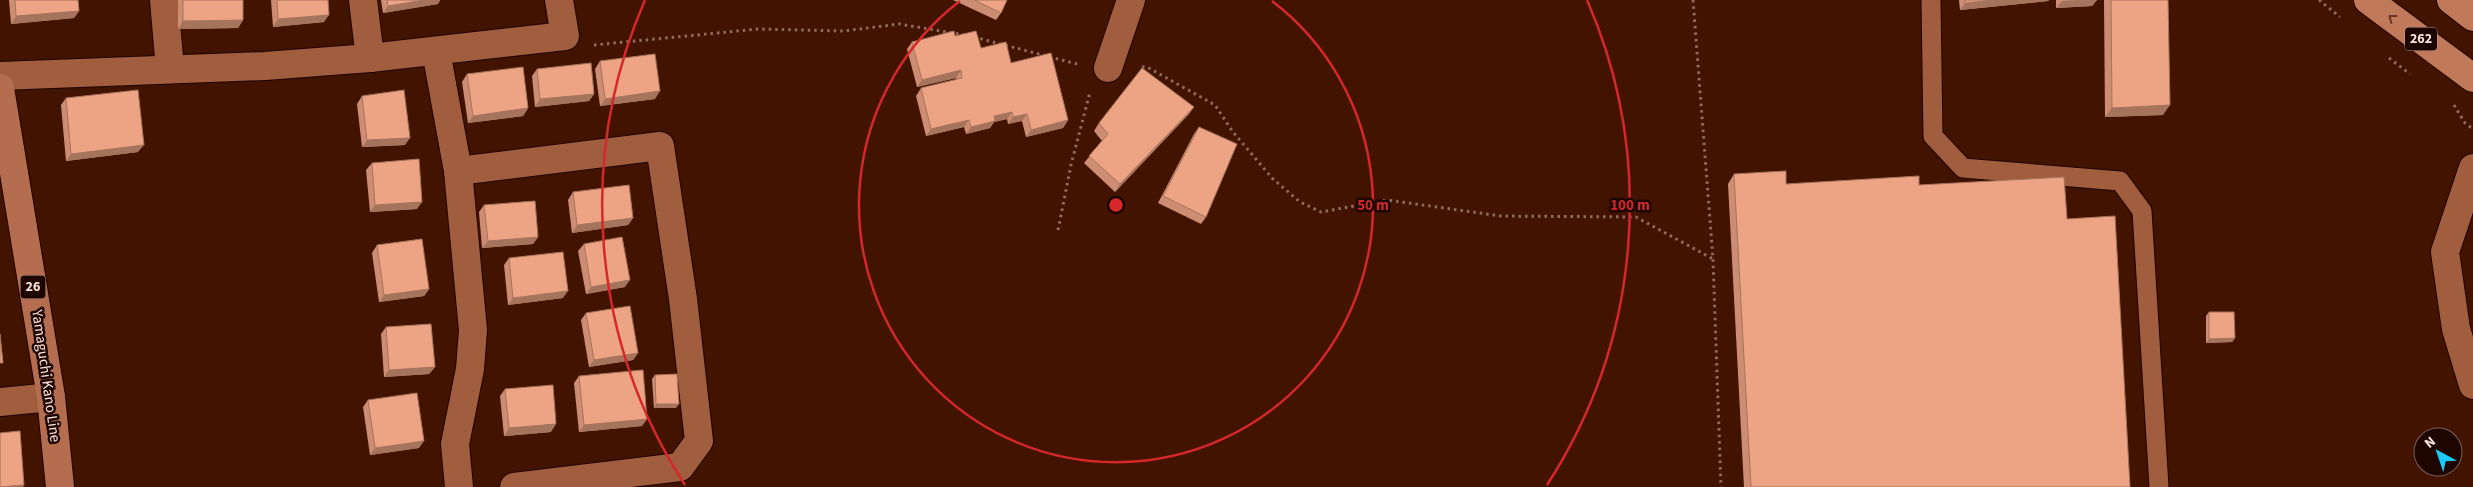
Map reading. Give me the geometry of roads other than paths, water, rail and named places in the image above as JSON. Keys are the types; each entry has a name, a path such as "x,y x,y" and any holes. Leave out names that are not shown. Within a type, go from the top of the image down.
{"highway":[{"name":"262","path":"2368,0 2473,78"},
{"path":"2451,0 2473,17"}],"main road":[{"name":"Yamaguchi Kano Line","path":"0,88 51,397 60,487"}],"street":[{"path":"164,0 170,69"},
{"path":"363,0 370,58"},
{"path":"0,76 265,66 370,58 565,36 559,0"},
{"path":"1108,68 1131,0"},
{"path":"436,51 458,171 473,330 470,369 455,444 459,487"},
{"path":"458,171 660,146 683,299 699,441 680,467 514,487"},
{"path":"2473,168 2445,252 2456,330 2473,385"},
{"path":"0,402 51,397"}],"lane":[{"path":"1931,0 1933,136 1963,168 2120,181 2142,211 2159,487"}]}
